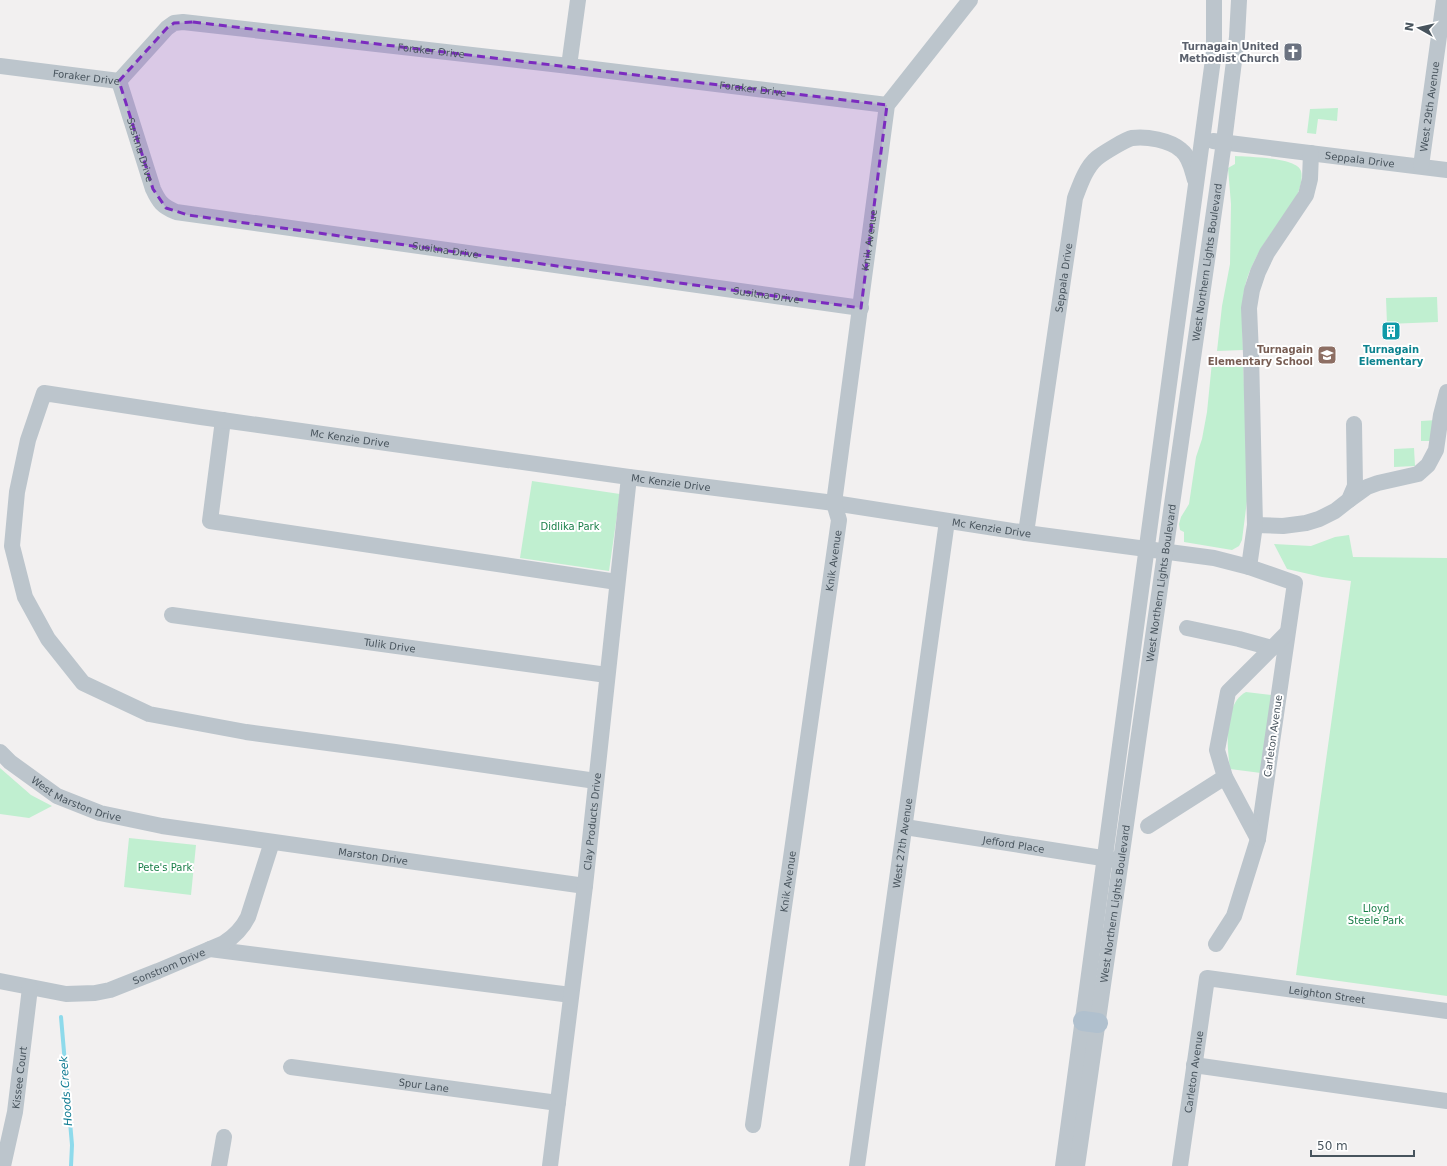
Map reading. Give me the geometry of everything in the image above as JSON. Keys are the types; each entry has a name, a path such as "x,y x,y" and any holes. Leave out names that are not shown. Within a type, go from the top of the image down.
{"street":[{"path":"569,66 578,0"},
{"path":"887,105 970,0"},
{"name":"West Northern Lights Boulevard","path":"1077,1166 1105,858 1214,52 1214,0"},
{"name":"West Northern Lights Boulevard","path":"1063,1166 1121,860 1224,142 1237,37 1239,0"},
{"name":"West 29th Avenue","path":"1421,166 1444,0"},
{"name":"Foraker Drive","path":"0,66 119,81 167,28 174,23 183,22 569,66 887,105"},
{"name":"Susitna Drive","path":"119,81 153,188 159,201 166,208 176,212 861,308"},
{"name":"Knik Avenue","path":"752,1125 839,520 834,503 887,105"},
{"name":"Seppala Drive","path":"1026,533 1075,198 1083,177 1096,159 1130,138 1147,138 1164,141 1182,150 1191,164 1196,184"},
{"name":"Seppala Drive","path":"1202,140 1447,170"},
{"path":"1249,567 1255,525 1249,308 1252,290 1258,272 1267,253 1306,195 1310,179 1311,153"},
{"path":"1255,525 1283,526 1306,524 1319,520 1335,511 1367,487 1418,474 1428,465 1436,450 1441,415 1447,392"},
{"name":"Mc Kenzie Drive","path":"596,781 246,732 149,714 83,683 48,639 24,597 12,546 16,492 28,440 44,393 223,420 629,477 834,503 1026,533 1214,558 1249,567 1295,583"},
{"path":"223,420 210,521 617,582"},
{"path":"1349,500 1355,486 1354,424"},
{"name":"Clay Products Drive","path":"550,1166 585,886 629,477"},
{"name":"West 27th Avenue","path":"857,1166 947,521"},
{"name":"Carleton Avenue","path":"1216,944 1234,916 1258,839 1295,583"},
{"name":"Tulik Drive","path":"172,615 607,676"},
{"path":"1187,628 1239,639 1272,648"},
{"path":"1258,839 1225,777 1217,750 1228,692 1287,633"},
{"name":"West Marston Drive","path":"0,752 10,762 57,796 100,813 162,826"},
{"path":"1148,826 1225,777"},
{"name":"Marston Drive","path":"162,826 585,886"},
{"name":"Jefford Place","path":"905,828 1121,860"},
{"name":"Sonstrom Drive","path":"0,981 66,994 95,993 110,990 224,943 234,937 242,928 248,917 272,842"},
{"path":"210,949 571,995"},
{"name":"Carleton Avenue","path":"1180,1166 1207,978"},
{"name":"Leighton Street","path":"1207,978 1447,1011"},
{"name":"Kissee Court","path":"2,1166 15,1112 30,988"},
{"path":"1194,1065 1447,1100"},
{"name":"Spur Lane","path":"291,1067 558,1103"},
{"path":"219,1166 224,1137"}],"highlighted area":[{"path":"193,22 887,105 861,308 188,215 166,208 153,189 119,81 167,28 174,23"}],"green space":[{"path":"1338,108 1337,121 1318,119 1316,134 1307,133 1310,109"},
{"path":"1235,156 1261,157 1282,160 1298,166 1302,174 1296,198 1263,245 1256,257 1245,285 1242,306 1243,350 1217,351 1222,306 1230,264 1231,204 1228,168 1235,164"},
{"path":"1437,297 1438,322 1387,324 1386,298"},
{"path":"1224,358 1243,358 1248,493 1242,540 1239,546 1232,550 1184,542 1184,532 1180,530 1179,524 1181,517 1189,504 1196,457 1202,439 1207,412 1212,362"},
{"path":"1437,420 1438,441 1421,441 1421,421"},
{"path":"1414,448 1415,466 1394,467 1394,449"},
{"name":"Didlika Park","path":"532,481 620,494 609,571 520,558"},
{"name":"Lloyd Steele Park","path":"1349,535 1353,557 1447,558 1447,996 1296,975 1351,581 1322,577 1287,569 1274,544 1311,546 1335,537"},
{"path":"1246,692 1271,695 1273,697 1261,773 1230,769 1228,727 1230,716 1233,706"},
{"path":"0,768 31,795 52,806 29,818 0,814"},
{"name":"Pete's Park","path":"129,838 196,845 191,895 124,887"}],"waterway":[{"name":"Hoods Creek","path":"61,1017 72,1145 71,1166"}],"place":[{"name":"Turnagain United Methodist Church","path":"1293,52"},
{"name":"Turnagain Elementary","path":"1391,331"},
{"name":"Turnagain Elementary School","path":"1327,355"}]}
